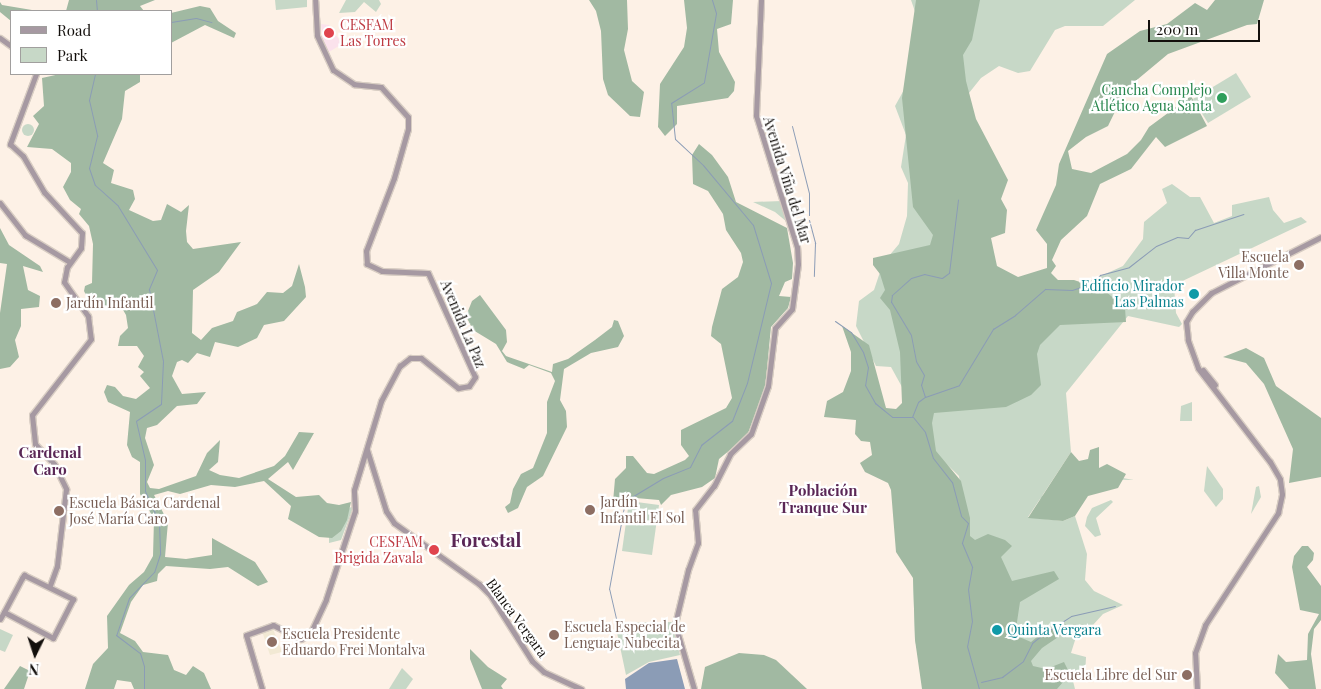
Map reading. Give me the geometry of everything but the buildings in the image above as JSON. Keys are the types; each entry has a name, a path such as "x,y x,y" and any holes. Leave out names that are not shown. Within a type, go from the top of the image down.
{"street":[{"name":"Avenida La Paz","path":"315,0 317,35 333,70 354,84 372,85 380,88 406,111 409,123 394,178 366,251 367,264 382,271 428,273 475,377 469,386 458,388 421,358 414,356 405,361 381,401 366,449"},
{"name":"Avenida Viña del Mar","path":"694,689 676,624 688,570 698,543 695,510 714,486 730,454 751,434 768,386 775,328 792,309 798,264 797,247 755,110 761,0"},
{"path":"36,75 10,143 23,156 44,192 82,233 80,248 65,272 64,282 88,316 90,343 38,404 31,422 35,444 54,464 66,489 57,566 50,585"},
{"path":"0,203 25,235 70,262"},
{"path":"1197,689 1195,653 1205,626 1278,513 1282,499 1280,479 1194,357 1186,322 1202,299 1321,237"},
{"path":"262,689 246,635 273,625 301,639 310,634 326,600 355,511 354,490 366,449"},
{"name":"Blanca Vergara","path":"366,449 388,515 438,554 465,571 490,595 532,661 544,672 581,689"},
{"path":"0,619 24,576 50,585 74,599 53,638 4,612"}],"shaded area":[{"name":"CESFAM Las Torres","path":"321,24 329,25 342,44 329,52 323,42"},
{"name":"Escuela Presidente Eduardo Frei Montalva","path":"273,629 282,652 270,655 262,631"}],"green space":[{"path":"69,0 155,0 140,6 143,10 66,10"},
{"path":"275,0 307,0 307,7 276,10"},
{"path":"346,0 379,0 381,4 376,12 364,2 355,12 339,13"},
{"path":"589,0 627,0 628,29 624,50 632,81 644,92 640,117 630,116 608,95 603,79 601,31 596,11"},
{"path":"684,0 733,0 731,24 717,29 719,52 735,82 734,91 728,98 677,106 677,124 665,136 658,127 660,84 684,47 687,28"},
{"path":"911,0 1135,0 1103,26 1065,26 1055,30 1030,71 1018,73 999,66 981,78 969,93 970,126 981,142 983,153 973,171 966,234 953,259 952,272 946,279 944,306 934,316 922,317 908,329 916,358 926,374 922,384 926,396 962,380 971,359 992,328 998,325 975,357 966,380 959,387 936,392 918,404 913,416 920,421 933,453 954,481 962,499 959,476 934,452 930,422 933,411 1005,405 1029,393 1039,384 1034,363 1038,344 1051,328 1067,320 1093,322 1122,317 1108,300 1085,285 1081,285 1123,266 1143,239 1144,222 1167,203 1162,189 1172,184 1190,197 1200,197 1214,223 1232,216 1232,205 1269,197 1273,210 1284,223 1301,217 1307,222 1174,285 1176,313 1182,324 1179,327 1128,316 1066,393 1071,452 1042,496 1060,485 1092,478 1117,477 1134,480 1094,479 1062,486 1040,499 1028,517 1063,521 1075,516 1087,554 1085,580 1094,591 1123,605 1103,614 1092,626 1084,625 1077,634 1071,653 1086,657 1085,678 1073,681 1075,689 926,689 915,640 913,578 966,589 968,562 960,543 966,523 960,518 950,481 931,458 918,422 912,418 889,417 874,403 865,388 867,370 860,348 850,332 834,321 851,332 860,345 868,367 866,386 876,402 891,416 912,416 917,401 923,397 920,385 923,375 916,365 912,386 902,387 891,367 876,366 856,326 859,301 874,290 883,263 899,244 907,216 908,183 901,167 906,135 895,106 910,79 909,60 919,35 920,26"},
{"path":"916,0 980,0 972,40 963,55 966,81 976,119 1008,180 1001,199 1007,210 1005,233 991,238 997,266 1018,277 1047,268 1047,244 1036,230 1056,185 1059,164 1107,54 1140,31 1167,24 1195,3 1207,10 1215,0 1264,0 1257,24 1247,25 1168,54 1126,89 1108,126 1086,137 1068,151 1072,169 1091,173 1127,154 1141,140 1149,127 1191,96 1207,126 1165,147 1156,137 1131,169 1100,184 1087,216 1061,240 1052,260 1056,266 1051,273 1058,280 1074,280 1104,290 1125,308 1126,322 1060,325 1040,345 1037,354 1041,385 1031,395 1006,407 934,413 932,423 936,451 961,481 970,518 970,536 975,540 988,534 1005,540 1012,546 1001,557 1012,581 1054,571 1059,579 1020,602 1015,635 1031,642 1043,632 1066,624 1070,629 1042,648 1031,661 1033,666 1046,669 1064,662 1070,674 1057,689 922,689 915,640 913,578 896,552 891,490 888,483 865,472 860,463 872,455 870,442 861,441 855,434 856,420 824,417 827,401 843,392 851,371 851,352 842,326 869,345 886,408 896,409 902,403 900,352 890,310 880,298 885,290 880,274 873,265 873,258 930,245 933,235 913,207 902,98"},
{"path":"0,2 2,5 32,10 10,10 10,20 0,12"},
{"path":"200,6 210,8 218,21 236,33 234,38 205,25 172,42 172,13"},
{"name":"Cancha Complejo Atlético Agua Santa","path":"1236,73 1251,97 1208,123 1193,99"},
{"path":"56,75 140,75 140,82 125,91 122,119 103,163 114,170 111,183 133,190 135,199 129,210 153,221 161,220 167,204 181,212 189,205 186,231 187,242 193,249 241,242 219,272 193,290 192,333 201,340 212,328 233,321 237,312 257,304 267,292 283,293 292,286 299,264 306,297 284,321 264,325 257,338 238,347 215,342 210,357 197,353 188,363 182,360 177,362 172,376 182,394 206,392 197,404 177,406 157,425 147,428 145,438 154,465 147,482 150,488 159,489 196,476 207,453 220,440 218,462 209,470 220,475 239,478 274,466 285,456 299,432 314,433 293,470 288,462 268,479 296,497 319,495 327,503 339,505 351,502 347,520 341,531 332,538 319,537 288,519 291,506 264,481 235,487 211,485 180,494 168,491 154,495 168,522 165,557 186,559 212,555 212,538 255,562 268,582 258,586 228,567 210,569 166,566 158,574 157,581 143,585 131,602 120,633 135,641 143,652 168,655 174,670 186,675 193,666 204,673 211,689 134,689 131,682 117,680 114,689 85,689 93,664 108,648 107,616 129,585 144,572 153,556 154,519 140,494 140,462 132,457 127,445 130,412 108,402 104,392 107,385 115,387 123,396 136,399 150,388 140,376 144,372 138,367 144,356 137,346 118,346 120,336 128,328 126,315 119,303 108,307 96,306 90,303 84,291 85,286 92,283 93,244 89,226 79,214 81,209 70,200 63,187 71,172 71,163 52,149 27,147 39,124 33,116 44,106 42,78"},
{"path":"26,124 30,124 34,130 30,136 26,136 22,132 22,128"},
{"path":"699,144 712,155 728,177 736,202 787,228 793,263 792,279 785,282 779,296 791,297 788,308 771,327 765,389 747,436 719,459 715,478 702,487 671,495 661,505 659,500 624,497 617,505 613,502 615,479 626,468 626,456 633,456 647,473 654,474 685,460 689,456 681,445 681,430 726,408 732,398 721,344 711,336 722,289 738,277 743,262 741,253 726,230 723,214 708,191 693,184 692,155"},
{"path":"782,201 787,222 775,212 753,202"},
{"path":"0,228 9,245 40,266 43,272 23,266 28,290 40,296 39,307 21,309 21,326 15,340 19,357 10,367 0,369 0,313 7,264 0,263"},
{"path":"1049,267 1046,288 1072,289 1076,287 1072,290 1046,289 1022,312 1001,322 1020,311 1044,289"},
{"path":"480,295 506,330 507,342 502,351 506,356 552,372 553,364 568,359 595,340 612,327 614,320 618,321 624,336 618,347 591,353 564,369 560,400 566,411 567,427 543,476 527,487 518,508 508,513 505,507 510,503 513,489 521,474 533,468 547,433 547,402 555,381 551,373 529,365 524,369 507,362 496,344 473,330 466,316 472,301"},
{"path":"1246,348 1264,358 1276,386 1321,418 1321,477 1289,483 1293,449 1264,384 1246,363 1223,357"},
{"path":"1192,402 1192,421 1180,421 1181,406"},
{"path":"1099,447 1099,468 1107,464 1126,474 1118,488 1088,496 1075,516 1063,521 1028,518 1071,452 1079,461 1088,459 1090,450"},
{"path":"1207,466 1223,489 1223,499 1216,507 1204,491"},
{"path":"1259,486 1261,497 1251,514 1256,487"},
{"path":"1111,500 1113,502 1096,518 1101,535 1095,537 1085,526 1087,517 1092,508"},
{"path":"629,501 659,505 652,555 622,551"},
{"path":"354,505 341,540 329,543 329,533 341,514"},
{"path":"1302,546 1308,546 1314,553 1313,560 1307,567 1321,586 1321,620 1314,629 1311,654 1316,689 1289,689 1275,673 1278,654 1286,662 1307,660 1308,634 1319,614 1300,610 1292,567 1294,556"},
{"path":"673,622 680,655 649,662 626,675 615,623"},
{"path":"0,629 13,635 5,652 0,650"},
{"path":"470,649 488,667 507,679 501,686 503,689 482,689 470,659"},
{"path":"739,653 764,655 776,660 807,689 701,689 705,667"},
{"path":"20,666 30,671 24,689 4,689"},
{"path":"402,668 413,679 406,689 389,689"}],"water":[{"path":"677,659 685,689 626,689 625,679 649,663"}],"waterway":[{"path":"96,0 97,10"},
{"path":"618,627 609,589 625,501 663,478 690,467 701,445 732,421 747,383 771,283 753,225 703,165 675,139 671,103 704,82 716,13 712,0"},
{"path":"172,22 196,18 211,22"},
{"path":"95,75 89,100 97,136 89,168 95,185 118,206 157,270 149,289 163,361 161,404 136,421 145,460 145,491 159,522 160,554 154,572 129,598 116,635 140,653 144,666 144,689"},
{"path":"792,126 809,193 809,215"},
{"path":"925,397 921,385 924,375 916,361 911,335 891,302 892,295 911,278 924,274 942,278 949,273 958,200"},
{"path":"912,417 918,402 925,397 959,385 993,329 1015,315 1045,289 1072,290 1091,284 1100,275 1129,267 1156,246 1177,237 1188,238 1195,230 1243,214"},
{"path":"809,220 815,243 814,276"},
{"path":"835,321 851,332 863,352 868,367 865,385 875,403 892,417 911,417"},
{"path":"913,417 925,432 933,458 952,482 961,516 968,523 962,543 972,567 968,589 972,621 967,646 979,689"},
{"path":"981,682 1002,677 1023,661 1032,643 1071,616 1115,606"}],"place":[{"name":"CESFAM Las Torres","path":"329,33"},
{"name":"Cancha Complejo Atlético Agua Santa","path":"1222,98"},
{"name":"Escuela Villa Monte","path":"1299,265"},
{"name":"Edificio Mirador Las Palmas","path":"1194,294"},
{"name":"Jardín Infantil","path":"56,303"},
{"name":"Jardín Infantil El Sol","path":"590,510"},
{"name":"Escuela Básica Cardenal José María Caro","path":"59,511"},
{"name":"CESFAM Brigida Zavala","path":"434,550"},
{"name":"Quinta Vergara","path":"997,630"},
{"name":"Escuela Especial de Lenguaje Nubecita","path":"554,635"},
{"name":"Escuela Presidente Eduardo Frei Montalva","path":"272,642"},
{"name":"Escuela Libre del Sur","path":"1187,675"}],"district":[{"name":"Cardenal Caro","path":"50,460"},
{"name":"Población Tranque Sur","path":"823,498"},
{"name":"Forestal","path":"486,540"}]}
